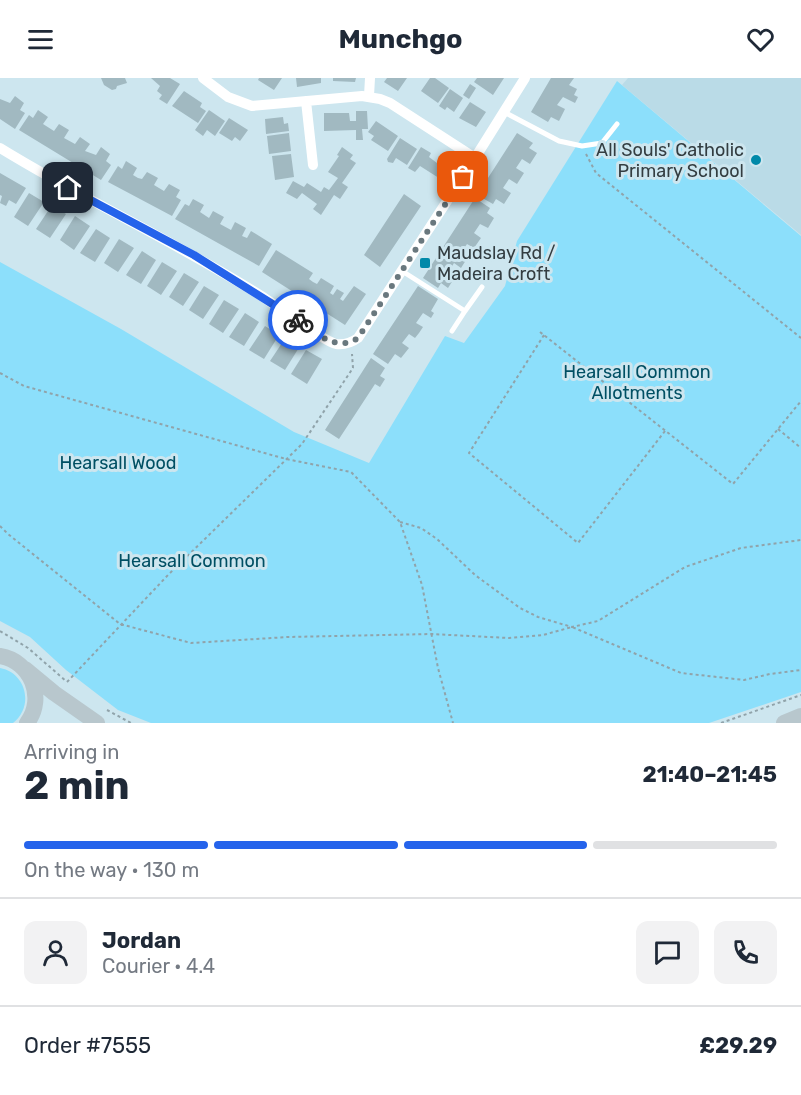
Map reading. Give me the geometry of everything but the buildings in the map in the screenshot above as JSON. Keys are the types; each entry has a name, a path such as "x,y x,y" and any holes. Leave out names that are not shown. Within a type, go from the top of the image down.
{"main road":[{"path":"0,656 13,660 54,693 102,716"},
{"path":"25,669 34,685 35,699 35,706 27,723"}],"street":[{"path":"203,78 228,98 252,106 369,96 390,103 475,158"},
{"path":"369,96 370,78"},
{"path":"0,148 47,177 194,255 329,341 349,343 358,338 525,78"},
{"path":"306,101 313,165"}],"lane":[{"path":"504,112 559,141 582,146 602,143 617,124"},
{"path":"402,271 465,311"},
{"path":"452,331 482,288"}],"path":[{"path":"582,146 596,173 801,338"},
{"path":"540,332 733,483 801,401"},
{"path":"544,335 469,453 578,543 665,431"},
{"path":"67,682 120,624 302,444 352,368 349,343"},
{"path":"0,373 24,386 286,459 351,472 400,522 422,585 431,634 453,723"},
{"path":"778,429 801,448"},
{"path":"400,522 422,528 475,575 520,608 681,672 744,680 801,670"},
{"path":"0,526 120,624 191,643 288,637 431,634 509,638 543,635 598,621 685,567 741,548 801,540"},
{"path":"0,631 28,648 74,687"},
{"path":"721,723 801,695"},
{"path":"102,716 131,723"}],"shaded area":[{"name":"All Souls' Catholic Primary School","path":"628,78 801,78 801,235 622,85"}],"green space":[{"path":"617,81 801,236 801,692 709,723 151,723 118,710 66,670 30,637 0,621 0,262 121,329 294,432 369,463 445,336 464,343 505,286 517,241"},
{"path":"0,668 16,676 22,683 24,691 24,708 13,723 0,723"}],"way so far":[{"path":"298,320 337,344 346,344 358,338 463,177"}],"place":[{"name":"All Souls' Catholic Primary School","path":"756,160"},
{"name":"Maudslay Rd / Madeira Croft","path":"425,263"}],"route":[{"path":"68,188 194,255 298,320"}],"park label":[{"name":"Hearsall Common Allotments","path":"637,382"},
{"name":"Hearsall Wood","path":"118,463"},
{"name":"Hearsall Common","path":"192,561"}]}
